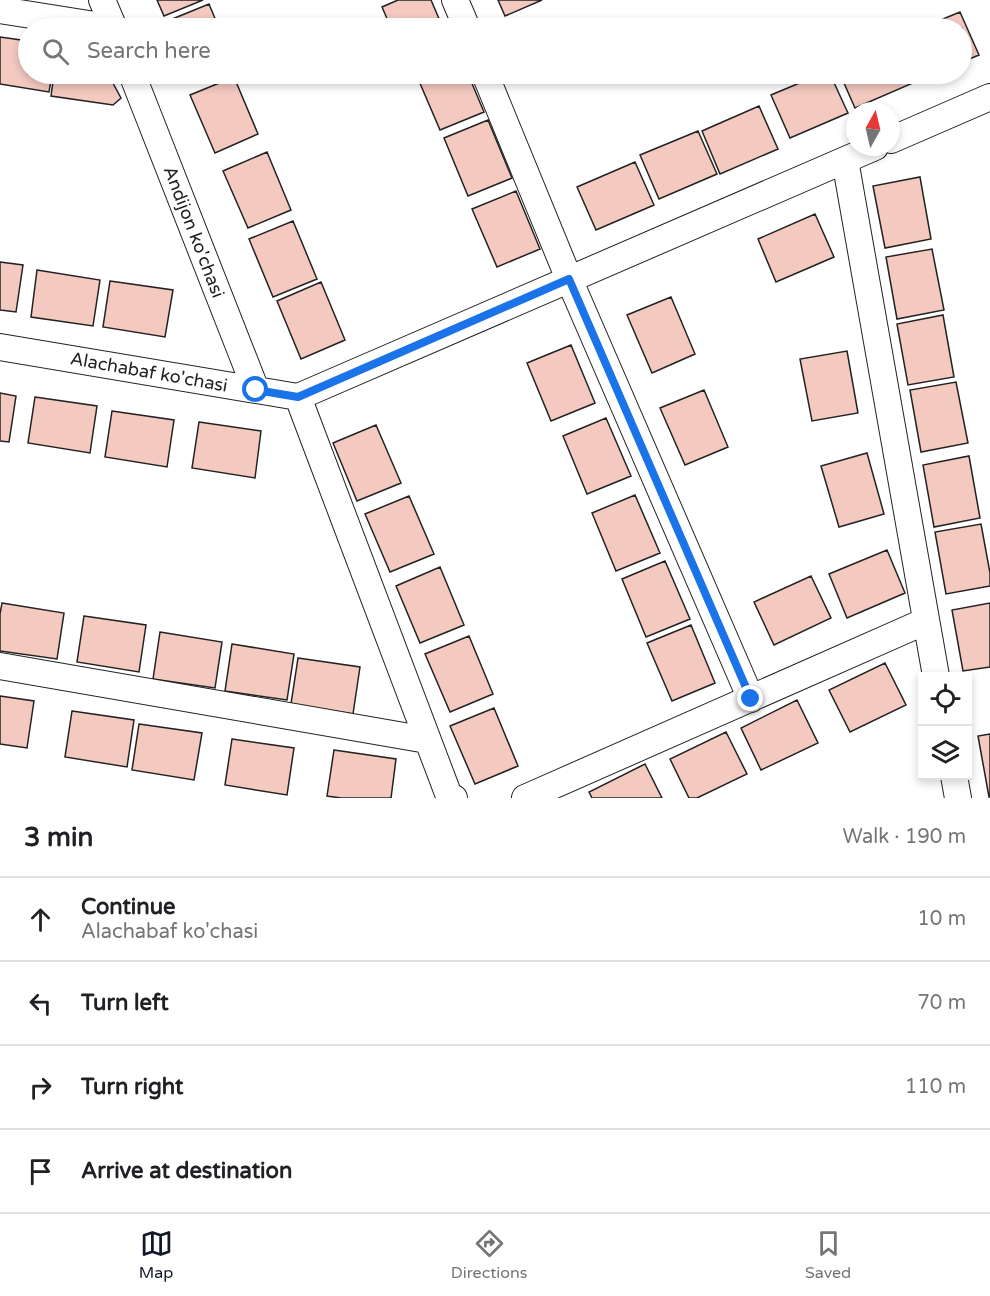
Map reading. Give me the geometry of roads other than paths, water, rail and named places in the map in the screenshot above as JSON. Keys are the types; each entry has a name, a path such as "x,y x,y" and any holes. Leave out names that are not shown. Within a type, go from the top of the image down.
{"street":[{"path":"102,0 110,18"},
{"path":"455,0 462,18"},
{"path":"0,10 51,18"},
{"name":"Andijon ko'chasi","path":"136,84 256,390"},
{"path":"489,84 569,279 751,699"},
{"path":"900,136 990,97"},
{"path":"454,798 448,796 298,397 854,156"},
{"path":"845,160 935,672"},
{"name":"Alachabaf ko'chasi","path":"0,347 298,397"},
{"path":"525,798 926,621"},
{"path":"0,666 427,740"},
{"path":"955,780 958,798"}]}
